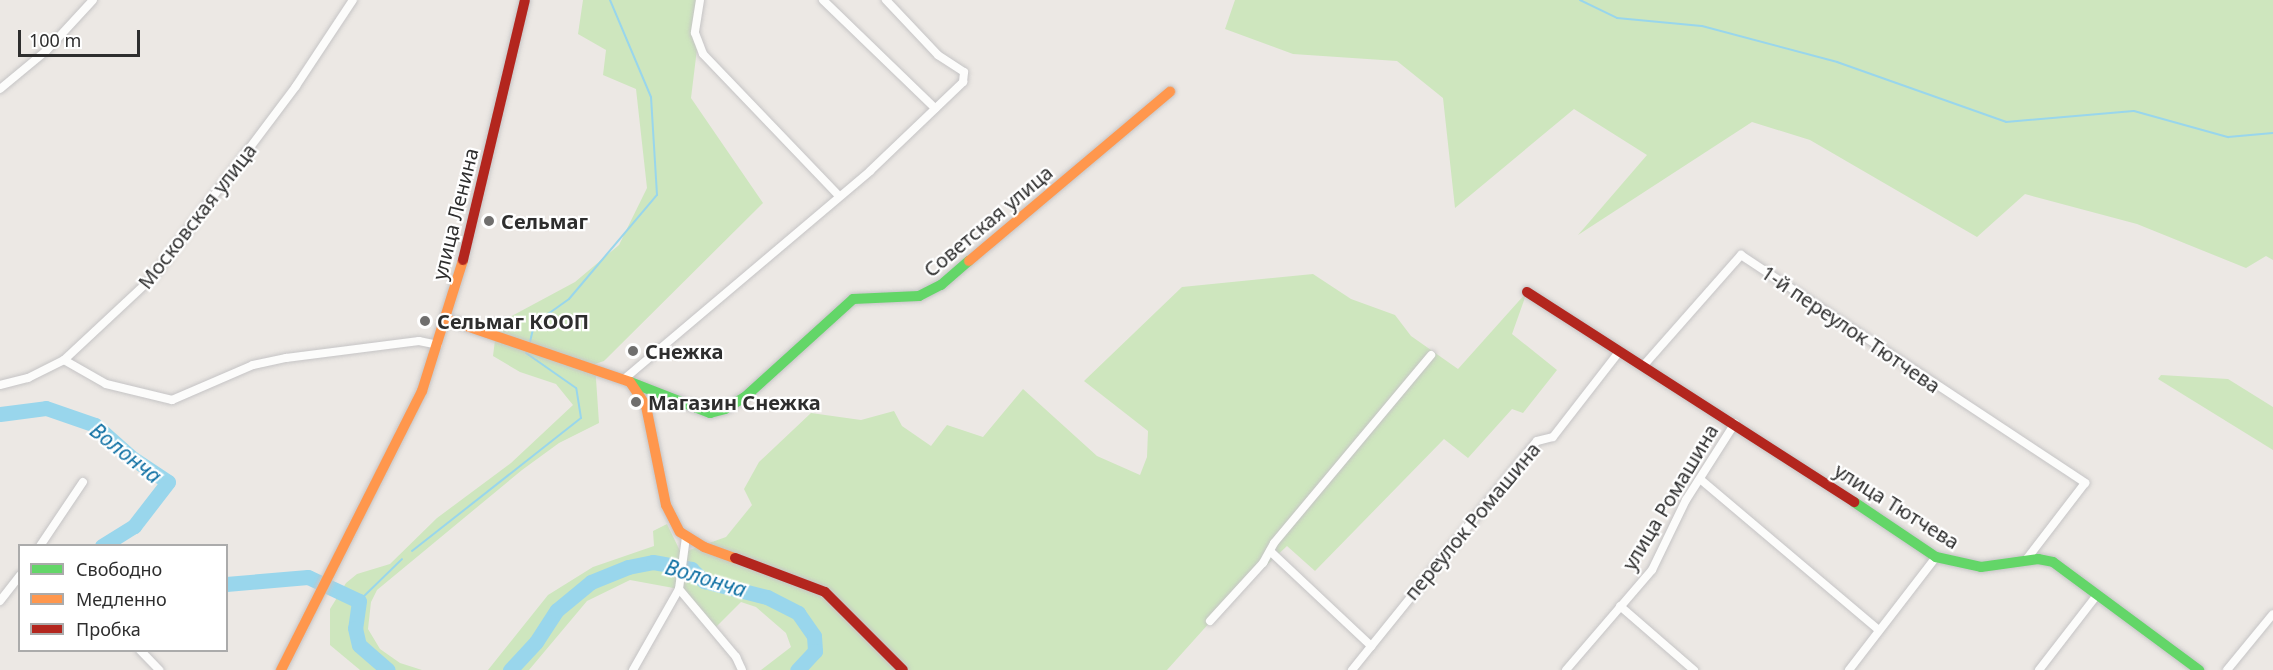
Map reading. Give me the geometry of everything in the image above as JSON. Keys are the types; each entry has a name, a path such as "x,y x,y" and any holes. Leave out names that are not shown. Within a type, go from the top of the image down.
{"street":[{"path":"0,88 46,51 93,0"},
{"name":"Московская улица","path":"0,385 28,378 64,360 152,278 194,227 353,0"},
{"name":"улица Ленина","path":"281,670 415,409 446,320 525,0"},
{"path":"700,0 695,33 703,54 839,196"},
{"path":"823,0 935,108"},
{"path":"627,381 839,196 959,84 964,72 938,55 886,0"},
{"name":"Советская улица","path":"627,381 710,413 725,410 745,397 853,299 919,296 941,285 1170,92"},
{"name":"1-й переулок Тютчева","path":"1644,365 1741,255 2085,483 2026,560"},
{"name":"улица Тютчева","path":"1527,292 1735,423 1936,557 1981,567 2026,560 2053,562 2199,670"},
{"path":"446,320 627,381 641,395 651,424 670,516 686,537 825,592 903,670"},
{"path":"64,360 106,384 172,400 253,365 286,358 419,340 438,345"},
{"name":"переулок Ромашина","path":"1352,670 1537,441 1553,437 1619,352"},
{"path":"1210,621 1431,355"},
{"name":"улица Ромашина","path":"1566,670 1652,570 1700,479 1735,423"},
{"path":"1700,479 1879,630"},
{"path":"41,544 83,482"},
{"path":"633,670 679,589 680,566 686,537"},
{"path":"1270,550 1371,646"},
{"path":"1849,670 1936,557"},
{"path":"0,601 18,578"},
{"path":"679,589 736,657 742,670"},
{"path":"2039,670 2097,595"},
{"path":"1620,606 1694,670"},
{"path":"2228,670 2273,614"},
{"path":"141,652 159,670"}],"green space":[{"path":"583,0 703,0 691,98 763,203 604,361 595,364 599,423 559,443 522,470 377,590 371,602 368,629 380,649 400,663 422,670 360,670 330,645 330,609 346,583 357,574 390,564 437,518 511,463 573,405 556,384 520,372 493,356 497,324 575,282 619,245 647,188 636,89 603,75 606,50 578,34"},
{"path":"1235,0 2273,0 2273,260 2266,256 2246,268 2137,224 2025,194 1977,237 1810,140 1752,122 1578,235 1647,155 1574,109 1455,208 1443,98 1397,61 1293,54 1225,29"},
{"path":"1313,274 1351,299 1395,315 1411,336 1458,369 1527,292 1512,334 1557,370 1523,413 1512,409 1468,458 1444,439 1315,571 1287,546 1229,601 1167,670 761,670 791,647 786,633 756,607 741,602 714,629 679,589 630,580 587,601 529,670 488,670 548,595 593,567 654,546 653,531 667,524 681,553 726,537 752,505 744,489 759,462 811,413 861,420 894,411 902,426 931,446 947,425 983,437 1023,389 1097,456 1140,475 1147,457 1148,431 1084,381 1182,287"},
{"path":"2161,375 2228,379 2273,407 2273,450 2158,379"}],"waterway":[{"path":"530,342 534,324 569,299 657,195 651,97 610,0"},
{"path":"1580,0 1617,18 1702,26 1837,62 2006,122 2134,111 2228,137 2273,133"},
{"path":"412,551 581,418 576,388 526,353"},
{"name":"Волонча","path":"0,414 46,408 95,425 132,458 168,482 134,526 105,544"},
{"path":"359,601 402,559"},
{"name":"Волонча","path":"510,670 536,642 557,610 591,582 628,567 653,562 691,569 704,581 767,597 798,613 814,636 815,651 797,670"},
{"name":"Волонча","path":"228,584 308,577 359,601 355,628 359,645 388,670"}],"traffic: fast":[{"path":"630,382 710,413 725,409 745,397 853,299 919,296 941,285 969,261"},
{"path":"1854,502 1936,557 1981,567 2038,559 2053,562 2199,670"}],"traffic: slow":[{"path":"969,261 1170,92"},
{"path":"281,670 422,391 463,260"},
{"path":"446,319 630,382 646,406 666,505 680,532 704,547 735,558"}],"traffic: jam":[{"path":"463,260 525,0"},
{"path":"1527,292 1854,502"},
{"path":"735,558 825,592 903,670"}],"place":[{"name":"Сельмаг","path":"489,221"},
{"name":"Сельмаг КООП","path":"425,321"},
{"name":"Снежка","path":"633,351"},
{"name":"Магазин Снежка","path":"636,402"}]}
